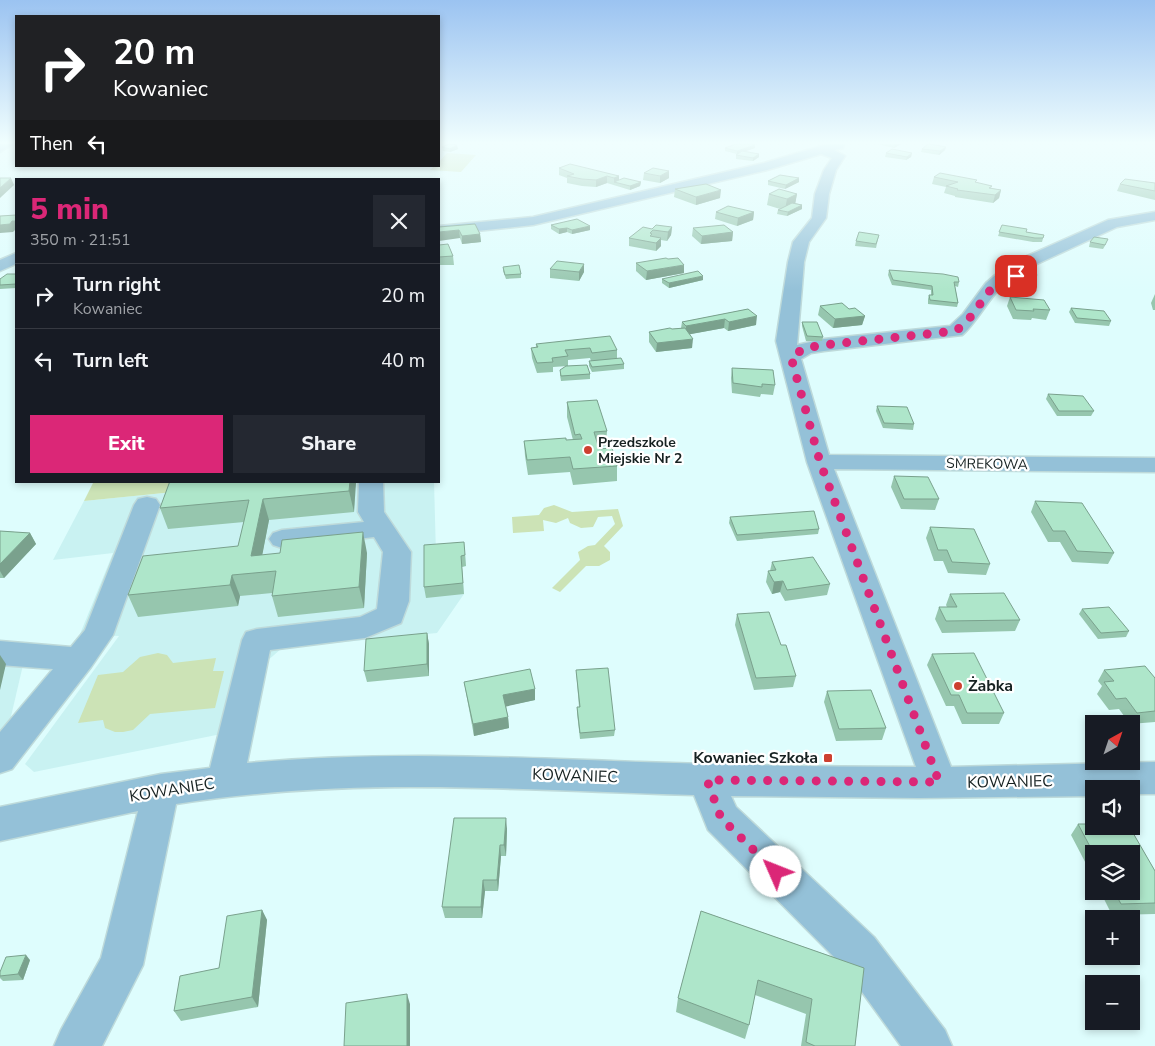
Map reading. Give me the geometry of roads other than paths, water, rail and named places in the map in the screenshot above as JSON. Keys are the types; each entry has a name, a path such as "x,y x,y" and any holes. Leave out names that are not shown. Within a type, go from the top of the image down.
{"street":[{"path":"440,231 533,221 647,193"},
{"path":"822,193 819,218 801,242 796,262 786,341 820,462 939,782"},
{"path":"791,357 805,348 955,331 966,324 991,288 1013,269 1113,223 1155,216"},
{"path":"0,266 15,258"},
{"path":"1004,277 1028,275"},
{"name":"SMREKOWA","path":"820,462 1155,465"},
{"path":"225,782 257,640 366,627 390,614 394,601 397,552 371,512 371,483"},
{"path":"0,758 98,635 141,556 147,505"},
{"path":"282,539 382,528"},
{"path":"0,653 80,659"},
{"name":"KOWANIEC","path":"0,824 161,790 327,772 421,770 707,780 1013,783 1155,778"},
{"path":"707,780 721,818 859,952 930,1046"},
{"path":"77,1046 121,965 161,790"}],"place":[{"name":"Przedszkole Miejskie Nr 2","path":"588,450"},
{"name":"Żabka","path":"958,686"},
{"name":"Kowaniec Szkoła","path":"828,758"}]}
